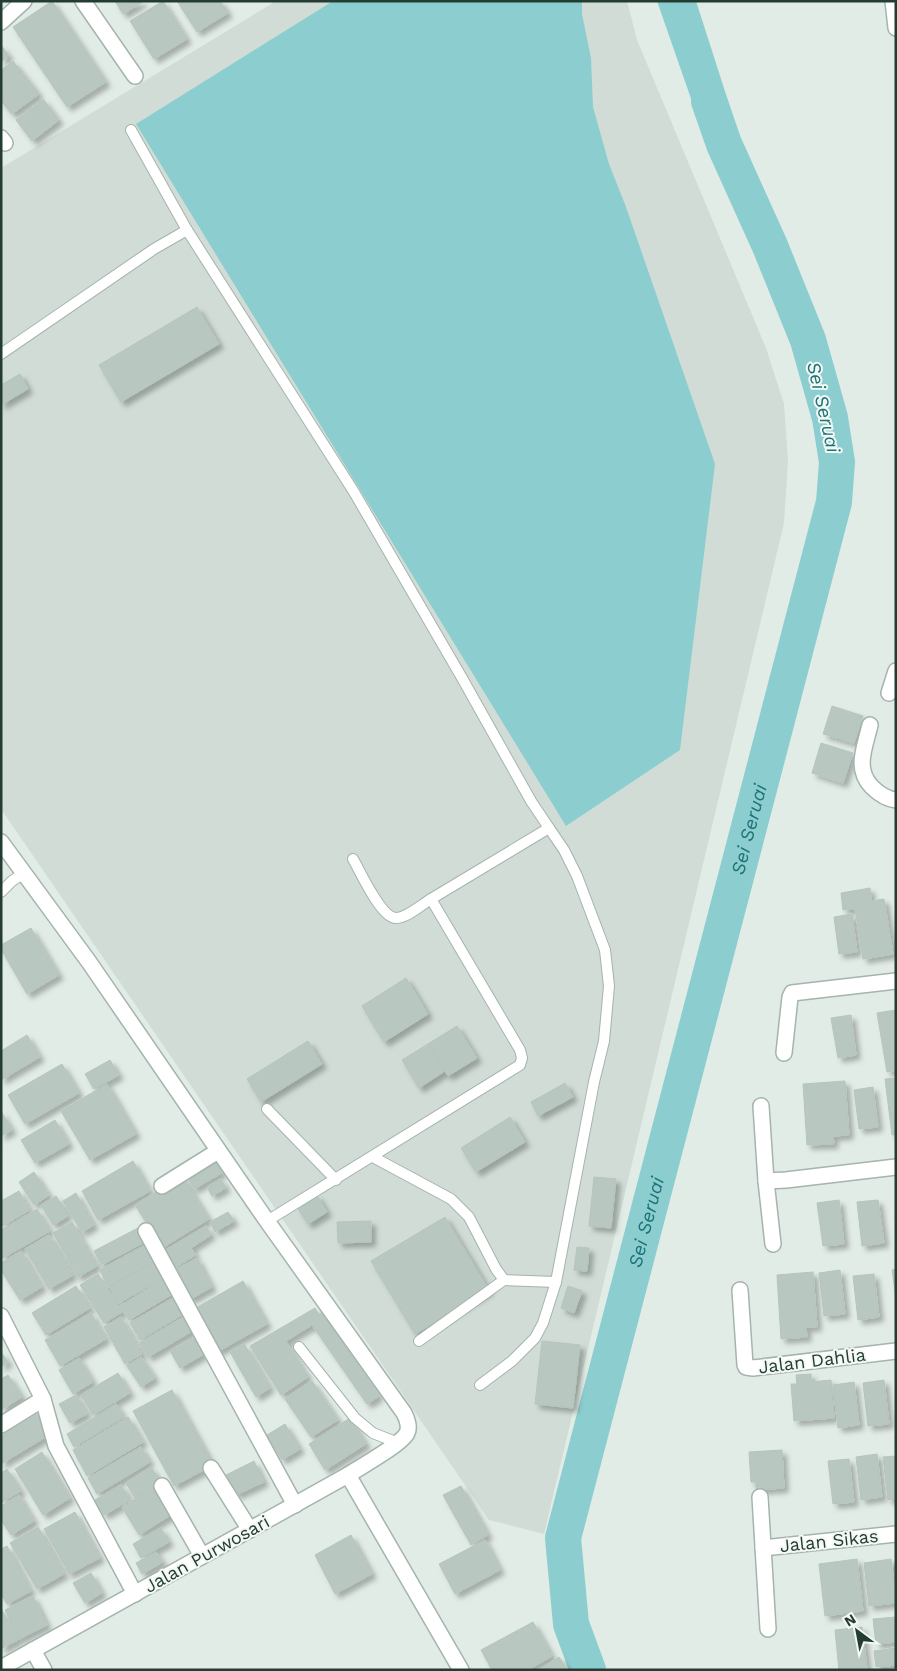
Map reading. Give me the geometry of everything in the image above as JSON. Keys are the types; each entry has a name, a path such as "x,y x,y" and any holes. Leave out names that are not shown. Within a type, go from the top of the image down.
{"street":[{"path":"1,22 24,1"},
{"path":"83,1 135,76"},
{"path":"893,1 896,28"},
{"path":"889,693 896,671"},
{"path":"870,725 861,766 863,775 876,791 896,801"},
{"path":"1,842 89,962 218,1151 404,1413 407,1419 403,1437"},
{"path":"784,1053 792,993 896,981"},
{"path":"761,1106 766,1181 773,1244"},
{"path":"162,1186 218,1151"},
{"path":"766,1181 896,1167"},
{"path":"146,1231 295,1505"},
{"name":"Jalan Dahlia","path":"740,1290 746,1367 753,1368 896,1351"},
{"path":"1,1316 43,1399 56,1446 135,1594"},
{"path":"1,1425 43,1399"},
{"name":"Jalan Purwosari","path":"1,1668 348,1475 403,1437"},
{"path":"211,1468 250,1530"},
{"path":"348,1475 461,1670"},
{"path":"162,1486 202,1556"},
{"path":"760,1497 768,1629"},
{"name":"Jalan Sikas","path":"763,1548 896,1534"},
{"path":"33,1650 44,1670"}],"lane":[{"path":"131,130 187,230 354,492 531,801 564,850 584,892 605,950 610,986 604,1041 594,1082 556,1282 543,1322 534,1338 512,1361 480,1385"},
{"path":"1,354 154,249 187,230"},
{"path":"353,859 382,909 394,918 402,917 549,828"},
{"path":"1,892 24,873"},
{"path":"267,1221 336,1180 520,1064 522,1058 520,1050 431,899"},
{"path":"267,1109 336,1180"},
{"path":"373,1157 451,1199 469,1217 496,1269 504,1280"},
{"path":"419,1340 504,1280 556,1282"},
{"path":"299,1347 355,1418 374,1433 403,1437"}],"shaded area":[{"path":"276,1 627,1 637,40 766,348 784,404 788,461 784,523 544,1534 489,1520 1,809 1,168"}],"water":[{"path":"333,1 582,1 582,14 591,58 593,107 609,164 626,207 715,464 680,750 566,826 136,124"},
{"path":"657,1 696,1 740,138 712,159"}],"building":[{"path":"52,1 106,82 67,107 13,27"},
{"path":"115,1 144,1 123,14"},
{"path":"163,1 187,39 154,59 130,21"},
{"path":"177,1 220,1 228,13 197,32"},
{"path":"1,45 9,56 1,62"},
{"path":"13,61 39,94 12,114 1,101 1,70"},
{"path":"43,99 59,120 32,141 16,120"},
{"path":"197,307 219,344 121,402 99,365"},
{"path":"20,374 28,389 1,405 1,385"},
{"path":"832,706 863,716 854,743 823,734"},
{"path":"821,743 853,753 843,783 812,773"},
{"path":"870,888 871,901 884,899 893,954 863,959 855,909 843,910 841,893"},
{"path":"852,914 857,952 839,954 834,917"},
{"path":"31,928 59,975 27,994 1,949 1,945"},
{"path":"406,978 428,1014 384,1042 362,1006"},
{"path":"896,1010 896,1070 887,1072 877,1013"},
{"path":"851,1015 856,1055 838,1058 831,1018"},
{"path":"457,1026 477,1058 448,1076 428,1044"},
{"path":"27,1035 40,1057 1,1080 1,1051"},
{"path":"308,1041 322,1064 261,1102 247,1079"},
{"path":"428,1044 445,1071 419,1088 402,1060"},
{"path":"110,1060 119,1075 94,1089 85,1074"},
{"path":"62,1064 79,1093 25,1124 8,1095"},
{"path":"896,1078 896,1135 892,1135 885,1079"},
{"path":"845,1081 849,1135 833,1136 834,1144 807,1145 803,1084"},
{"path":"565,1083 573,1097 538,1116 531,1102"},
{"path":"107,1084 136,1134 90,1160 61,1111"},
{"path":"873,1087 878,1127 859,1129 854,1090"},
{"path":"1,1111 12,1130 1,1136"},
{"path":"510,1117 525,1142 476,1172 461,1148"},
{"path":"55,1120 69,1144 35,1163 21,1140"},
{"path":"214,1159 222,1173 194,1189 186,1175"},
{"path":"133,1161 150,1191 98,1220 82,1191"},
{"path":"34,1172 49,1195 34,1205 19,1182"},
{"path":"182,1176 209,1219 162,1248 135,1205"},
{"path":"594,1177 616,1179 611,1228 589,1226"},
{"path":"221,1179 226,1188 212,1196 207,1187"},
{"path":"19,1191 30,1210 1,1227 1,1201"},
{"path":"76,1193 94,1225 82,1232 63,1201"},
{"path":"317,1195 327,1212 308,1224 297,1207"},
{"path":"56,1196 68,1216 53,1225 41,1205"},
{"path":"839,1200 844,1244 823,1246 817,1203"},
{"path":"878,1200 884,1243 862,1246 857,1202"},
{"path":"37,1209 50,1231 1,1259 1,1230"},
{"path":"228,1212 234,1221 215,1232 210,1222"},
{"path":"445,1217 489,1290 415,1334 371,1261"},
{"path":"371,1221 371,1242 338,1243 337,1222"},
{"path":"72,1222 97,1266 78,1277 53,1233"},
{"path":"206,1226 211,1235 191,1248 196,1255 174,1268 164,1251"},
{"path":"138,1228 145,1242 101,1265 94,1251"},
{"path":"49,1235 73,1275 49,1289 25,1249"},
{"path":"147,1244 156,1260 108,1287 100,1270"},
{"path":"577,1247 589,1248 587,1271 574,1270"},
{"path":"21,1251 42,1287 20,1300 1,1270 1,1263"},
{"path":"197,1258 212,1287 189,1300 173,1271"},
{"path":"156,1261 165,1277 119,1303 110,1287"},
{"path":"896,1269 896,1298 892,1270"},
{"path":"840,1270 845,1314 824,1316 819,1273"},
{"path":"813,1272 817,1327 806,1327 807,1337 781,1339 777,1275"},
{"path":"98,1274 122,1312 104,1323 80,1285"},
{"path":"874,1274 879,1317 858,1320 853,1276"},
{"path":"165,1278 174,1293 129,1320 120,1306"},
{"path":"243,1281 267,1324 217,1352 194,1309"},
{"path":"76,1286 90,1308 46,1335 32,1313"},
{"path":"568,1286 582,1291 574,1313 561,1308"},
{"path":"175,1297 185,1313 140,1340 130,1323"},
{"path":"315,1308 319,1315 322,1313 379,1396 367,1404 312,1325 286,1341 308,1377 281,1395 250,1346"},
{"path":"91,1313 106,1339 60,1366 45,1340"},
{"path":"185,1316 194,1330 148,1357 139,1343"},
{"path":"121,1317 142,1354 125,1364 104,1327"},
{"path":"195,1337 204,1354 180,1368 170,1351"},
{"path":"542,1341 580,1345 573,1408 535,1404"},
{"path":"244,1344 270,1388 256,1397 230,1352"},
{"path":"1,1352 8,1362 1,1367"},
{"path":"141,1357 155,1378 141,1387 127,1366"},
{"path":"79,1358 93,1382 73,1394 59,1370"},
{"path":"118,1373 130,1393 93,1415 81,1395"},
{"path":"811,1374 811,1382 831,1380 834,1418 794,1421 791,1384 797,1384 796,1375"},
{"path":"8,1375 22,1397 1,1410 1,1379"},
{"path":"884,1380 889,1424 868,1426 863,1383"},
{"path":"312,1381 338,1420 311,1437 285,1399"},
{"path":"854,1382 859,1425 838,1428 833,1385"},
{"path":"172,1390 213,1465 174,1486 133,1411"},
{"path":"76,1395 87,1414 70,1423 59,1404"},
{"path":"116,1404 124,1417 74,1447 67,1434"},
{"path":"37,1414 49,1435 1,1464 1,1436"},
{"path":"128,1417 143,1442 87,1476 73,1450"},
{"path":"350,1418 366,1444 325,1470 309,1444"},
{"path":"285,1424 300,1449 282,1460 267,1435"},
{"path":"141,1447 150,1462 97,1494 88,1478"},
{"path":"782,1450 784,1488 756,1490 756,1482 751,1482 749,1452"},
{"path":"42,1452 70,1498 43,1515 15,1469"},
{"path":"877,1454 882,1497 861,1500 856,1457"},
{"path":"896,1456 896,1499 888,1500 883,1457"},
{"path":"849,1459 854,1502 833,1504 828,1461"},
{"path":"254,1461 264,1482 236,1495 226,1475"},
{"path":"151,1467 160,1481 135,1498 126,1483"},
{"path":"7,1469 21,1491 1,1503 1,1473"},
{"path":"121,1485 130,1500 104,1515 95,1500"},
{"path":"157,1485 174,1513 139,1535 122,1507"},
{"path":"461,1486 488,1535 471,1545 443,1495"},
{"path":"19,1495 34,1521 11,1535 1,1520 1,1506"},
{"path":"75,1512 100,1558 69,1574 44,1529"},
{"path":"38,1527 64,1574 37,1589 10,1543"},
{"path":"161,1528 169,1542 141,1558 133,1544"},
{"path":"351,1535 372,1574 335,1594 315,1555"},
{"path":"485,1540 500,1570 455,1594 439,1564"},
{"path":"7,1546 31,1591 7,1604 1,1594 1,1549"},
{"path":"156,1552 163,1562 142,1574 136,1563"},
{"path":"857,1559 863,1611 825,1616 819,1564"},
{"path":"891,1559 896,1603 869,1606 864,1563"},
{"path":"91,1573 102,1593 85,1603 73,1583"},
{"path":"33,1596 47,1625 19,1639 5,1610"},
{"path":"1,1608 18,1640 1,1649"},
{"path":"896,1617 896,1642 876,1644 873,1619"},
{"path":"533,1622 552,1656 528,1670 492,1670 481,1650"},
{"path":"862,1627 867,1669 839,1670 835,1630"},
{"path":"896,1648 896,1665 876,1667 874,1651"},
{"path":"559,1657 568,1670 539,1670"}],"waterway":[{"name":"Sei Seruai","path":"588,1670 571,1624 563,1538 834,502 837,462 830,418 808,340 770,246 724,144 709,101"}]}
